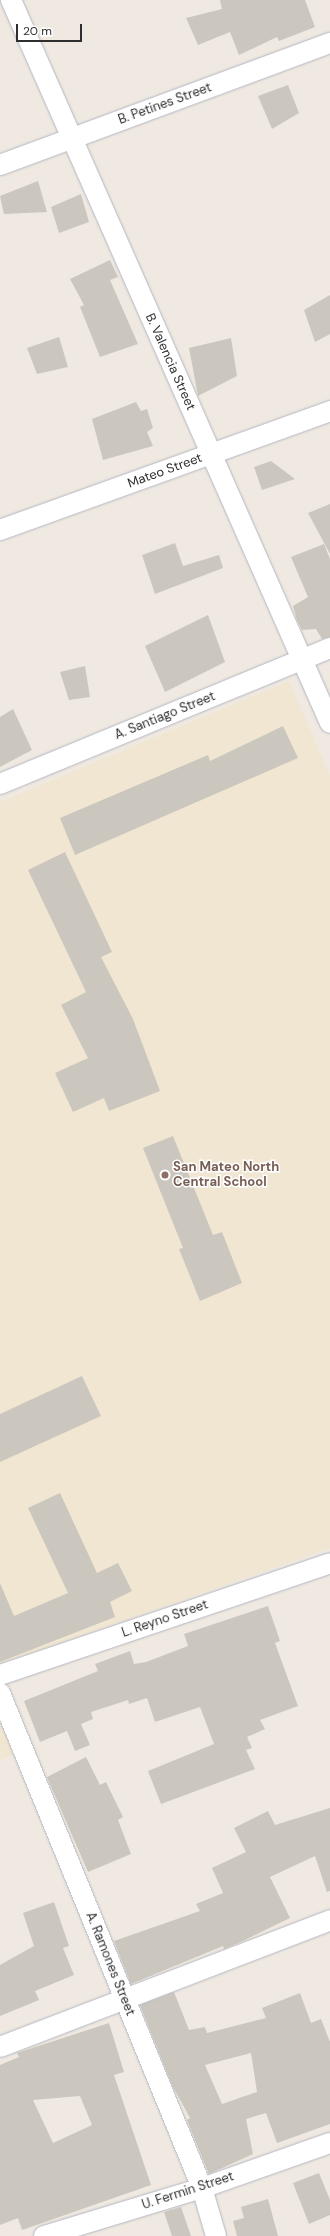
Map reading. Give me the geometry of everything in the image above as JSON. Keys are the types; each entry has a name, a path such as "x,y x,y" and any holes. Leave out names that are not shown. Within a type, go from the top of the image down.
{"street":[{"name":"B. Valencia Street","path":"11,0 330,723"},
{"name":"B. Petines Street","path":"0,164 330,43"},
{"name":"Mateo Street","path":"0,530 330,411"},
{"name":"A. Santiago Street","path":"0,784 330,648"},
{"name":"L. Reyno Street","path":"0,1675 330,1563"},
{"name":"A. Ramones Street","path":"0,1693 202,2188 216,2236"},
{"path":"0,2047 330,1920"},
{"name":"U. Fermin Street","path":"44,2236 202,2188 330,2143"}],"shaded area":[{"name":"San Mateo North Central School","path":"289,681 330,776 330,1548 0,1664 0,802"},
{"path":"0,1712 17,1753 0,1760"}],"building":[{"path":"220,0 305,0 315,27 279,41 277,37 239,55 230,32 198,45 186,18 222,9"},
{"path":"288,85 299,113 272,129 258,96"},
{"path":"38,181 47,212 4,214 0,196"},
{"path":"81,194 89,222 59,233 51,207"},
{"path":"110,260 118,277 110,280 138,344 100,357 80,307 84,305 70,279"},
{"path":"330,295 330,334 315,342 304,310"},
{"path":"59,337 68,367 37,374 27,348"},
{"path":"231,338 237,376 198,396 189,348"},
{"path":"136,402 141,411 147,409 153,428 147,432 153,446 103,460 92,419"},
{"path":"271,461 295,479 262,490 254,467"},
{"path":"330,504 330,554 308,513"},
{"path":"175,543 183,566 219,555 223,568 155,594 142,555"},
{"path":"324,544 330,559 330,637 322,639 316,629 302,630 297,620 293,606 308,597 291,557"},
{"path":"208,615 225,662 165,692 145,646"},
{"path":"85,666 90,697 69,700 60,672"},
{"path":"13,709 32,750 0,767 0,717"},
{"path":"283,726 298,758 75,855 60,818 208,755 210,761"},
{"path":"65,852 112,952 101,957 133,1019 160,1091 109,1111 104,1098 73,1112 55,1073 88,1058 61,1005 86,992 28,870"},
{"path":"173,1136 213,1235 222,1232 242,1283 200,1301 179,1249 183,1248 143,1148"},
{"path":"82,1376 101,1416 0,1462 0,1414"},
{"path":"60,1493 97,1573 118,1563 132,1591 110,1602 115,1617 0,1662 0,1583 14,1616 68,1593 28,1508"},
{"path":"268,1606 280,1641 275,1643 298,1706 260,1720 265,1729 247,1737 252,1748 246,1750 255,1769 161,1804 148,1771 214,1744 200,1707 155,1722 147,1698 129,1704 128,1700 91,1712 93,1719 81,1724 90,1745 75,1751 67,1731 40,1742 24,1701 98,1671 95,1664 130,1651 134,1664 146,1662 188,1646 184,1634"},
{"path":"86,1757 100,1785 106,1782 123,1817 118,1820 131,1854 88,1872 47,1777"},
{"path":"330,1808 330,1891 327,1892 315,1856 270,1877 290,1918 224,1949 223,1946 131,1984 114,1941 200,1911 196,1904 223,1893 212,1868 246,1852 234,1828 268,1811 275,1825"},
{"path":"54,1902 69,1946 63,1948 74,1975 35,1991 39,2000 0,2016 0,1965 34,1946 23,1913"},
{"path":"174,1992 189,2030 205,2027 207,2033 266,2018 262,2008 300,1993 311,2023 321,2019 330,2042 330,2124 277,2143 266,2113 246,2119 253,2154 209,2174 187,2120 190,2118 173,2087 140,2005","holes":["251,2053 257,2092 222,2104 205,2065"]},
{"path":"109,2023 124,2072 114,2075 151,2185 22,2230 18,2218 0,2225 0,2065 19,2057 17,2053","holes":["80,2096 92,2125 53,2143 33,2100"]},
{"path":"319,2173 330,2200 330,2215 309,2224 293,2183"},
{"path":"268,2199 278,2236 237,2236 233,2221 244,2218 241,2207"},
{"path":"181,2207 191,2236 172,2236 164,2212"}],"place":[{"name":"San Mateo North Central School","path":"165,1175"}]}
